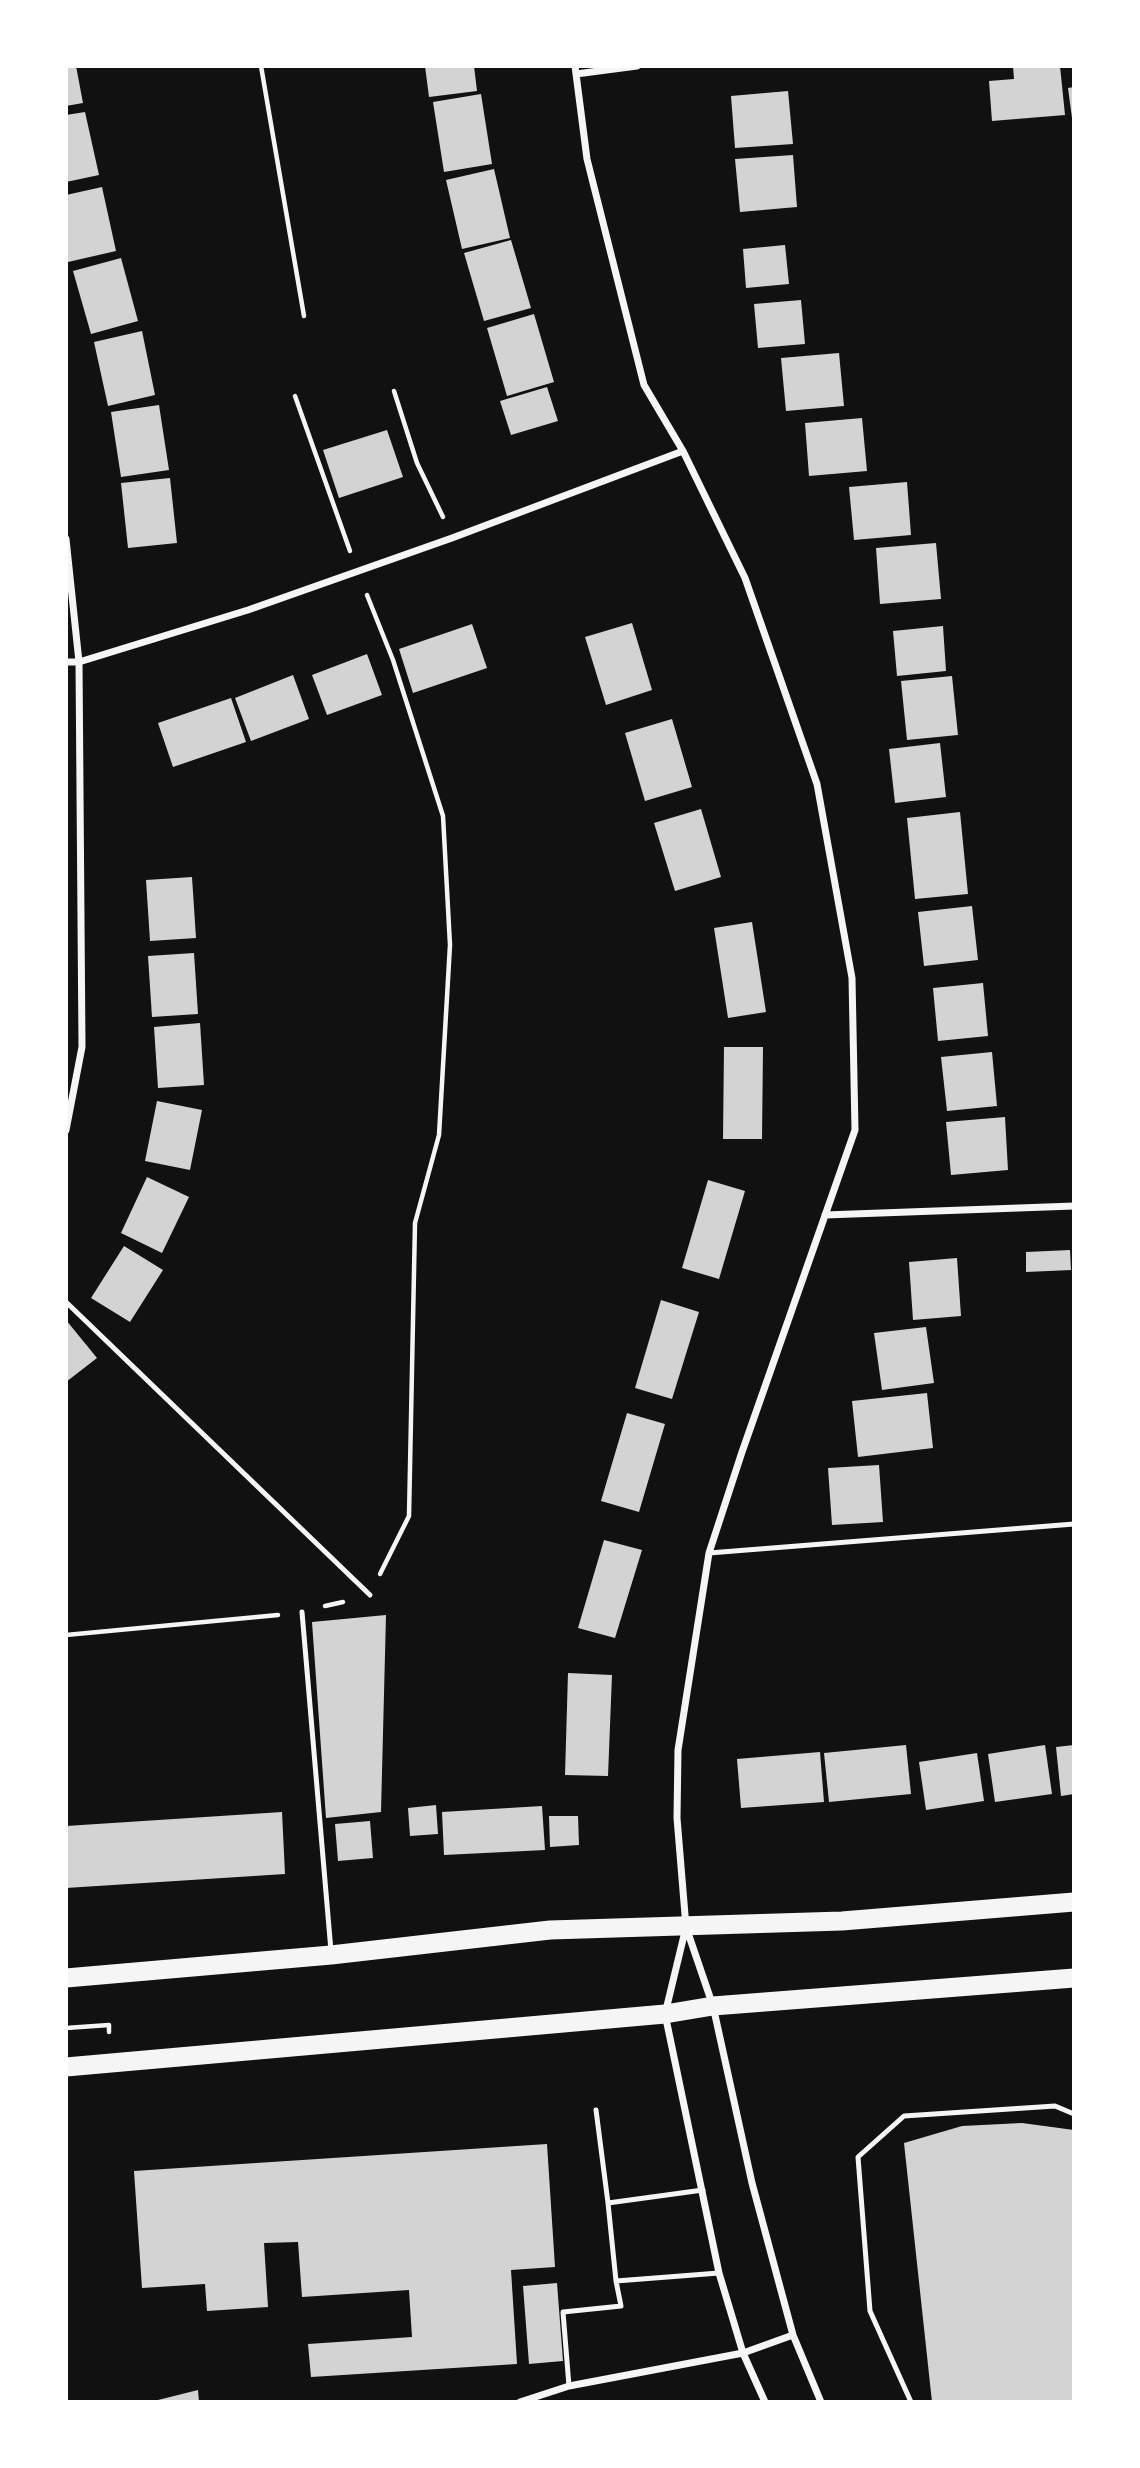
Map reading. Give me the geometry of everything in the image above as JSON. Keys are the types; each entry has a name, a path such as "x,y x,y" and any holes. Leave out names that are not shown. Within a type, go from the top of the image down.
{"highway":[{"path":"66,1979 331,1955 550,1930 842,1921 1073,1902"},
{"path":"66,2067 665,2014 713,2006 1073,1978"}],"street":[{"path":"637,66 575,70 587,159 644,385 683,451 745,578 817,784 852,978 855,1130 709,1553 678,1750 677,1818 686,1927 713,2006 752,2183 793,2335 821,2402"},
{"path":"66,662 79,662 248,610 452,538 683,451"},
{"path":"66,539 79,662 82,1047 66,1130"},
{"path":"825,1216 1073,1206"},
{"path":"686,1927 665,2014 719,2273 743,2353 765,2402"},
{"path":"520,2402 569,2386 743,2353 793,2335"}],"lane":[{"path":"66,1302 80,1312 370,1595"},
{"path":"709,1553 1073,1524"},
{"path":"302,1612 331,1955"},
{"path":"911,2402 870,2311 858,2157 904,2116 1055,2106 1073,2114"},
{"path":"569,2386 563,2312 621,2306 596,2110"},
{"path":"608,2203 702,2190"},
{"path":"616,2281 719,2273"}],"path":[{"path":"261,66 304,316"},
{"path":"394,391 417,463 452,538"},
{"path":"66,1635 302,1612 370,1595 409,1516 415,1223 439,1135 450,945 443,816 393,660 357,571 295,396"}],"building":[{"path":"66,66 76,66 83,103 66,106"},
{"path":"425,66 474,66 477,91 429,97"},
{"path":"1013,66 1060,66 1065,115 992,121 989,81 1014,79"},
{"path":"1074,87 1074,118 1072,118 1068,88"},
{"path":"788,91 793,144 735,148 731,96"},
{"path":"481,94 492,164 444,172 433,102"},
{"path":"85,112 99,175 66,182 66,115"},
{"path":"793,155 797,207 740,212 735,159"},
{"path":"494,169 510,238 462,249 446,180"},
{"path":"102,187 116,251 68,262 66,195"},
{"path":"511,240 531,308 484,321 464,253"},
{"path":"785,245 789,284 746,288 743,249"},
{"path":"121,258 138,321 91,334 73,271"},
{"path":"801,300 805,344 758,348 754,304"},
{"path":"534,314 554,382 507,396 487,328"},
{"path":"142,331 155,395 108,406 94,342"},
{"path":"839,353 844,406 786,411 781,358"},
{"path":"547,387 558,421 511,435 500,401"},
{"path":"159,405 169,470 121,477 111,412"},
{"path":"862,418 867,471 809,476 805,423"},
{"path":"387,430 403,477 339,498 323,450"},
{"path":"170,478 177,543 128,548 121,483"},
{"path":"907,482 911,535 854,540 849,487"},
{"path":"936,543 941,599 880,604 876,548"},
{"path":"632,623 652,690 606,705 585,637"},
{"path":"472,624 487,668 413,693 399,649"},
{"path":"943,626 946,671 897,676 893,631"},
{"path":"367,654 382,695 327,715 312,675"},
{"path":"293,675 309,719 251,741 235,698"},
{"path":"952,676 958,735 907,740 901,681"},
{"path":"231,698 246,742 173,767 158,723"},
{"path":"672,719 692,787 645,801 625,733"},
{"path":"940,743 946,797 895,803 889,749"},
{"path":"701,809 721,877 675,891 654,823"},
{"path":"960,812 968,894 915,899 907,818"},
{"path":"192,877 196,938 150,941 146,880"},
{"path":"972,906 978,960 924,966 918,912"},
{"path":"752,922 766,1012 728,1018 714,928"},
{"path":"194,953 198,1014 152,1017 148,956"},
{"path":"983,983 988,1036 938,1041 933,988"},
{"path":"200,1023 204,1085 158,1088 154,1027"},
{"path":"724,1047 763,1047 762,1139 723,1139"},
{"path":"992,1052 997,1106 947,1111 941,1057"},
{"path":"157,1101 202,1110 190,1170 145,1161"},
{"path":"1005,1117 1008,1170 951,1175 946,1122"},
{"path":"147,1177 189,1197 162,1253 121,1233"},
{"path":"708,1180 745,1191 719,1279 682,1268"},
{"path":"124,1246 163,1270 130,1322 91,1298"},
{"path":"1070,1250 1071,1270 1026,1272 1026,1252"},
{"path":"957,1258 961,1316 913,1320 909,1262"},
{"path":"661,1300 699,1312 672,1399 635,1388"},
{"path":"66,1320 97,1358 66,1382"},
{"path":"926,1327 934,1383 882,1390 874,1333"},
{"path":"927,1393 933,1448 858,1457 852,1401"},
{"path":"627,1413 665,1424 639,1512 601,1501"},
{"path":"879,1465 883,1522 832,1525 828,1468"},
{"path":"604,1540 642,1550 615,1638 578,1628"},
{"path":"386,1615 381,1812 326,1818 312,1622"},
{"path":"568,1673 612,1675 608,1776 565,1775"},
{"path":"906,1745 911,1794 829,1802 824,1753"},
{"path":"1045,1745 1052,1794 995,1802 988,1754"},
{"path":"1074,1745 1074,1794 1061,1796 1056,1747"},
{"path":"820,1752 824,1802 741,1808 737,1759"},
{"path":"977,1753 984,1801 926,1810 919,1762"},
{"path":"436,1805 438,1834 410,1836 408,1808"},
{"path":"542,1806 545,1850 444,1855 442,1812"},
{"path":"282,1812 285,1874 66,1888 66,1826"},
{"path":"549,1816 578,1816 579,1845 550,1847"},
{"path":"370,1821 373,1858 338,1861 335,1824"},
{"path":"1022,2123 1074,2130 1074,2402 932,2402 904,2143 962,2126"},
{"path":"547,2144 555,2267 511,2270 517,2364 311,2377 308,2344 412,2337 409,2290 302,2297 298,2242 264,2243 268,2307 207,2311 205,2284 142,2288 134,2171"},
{"path":"557,2283 563,2361 529,2364 523,2286"},
{"path":"198,2390 199,2402 154,2402 154,2401"}]}
